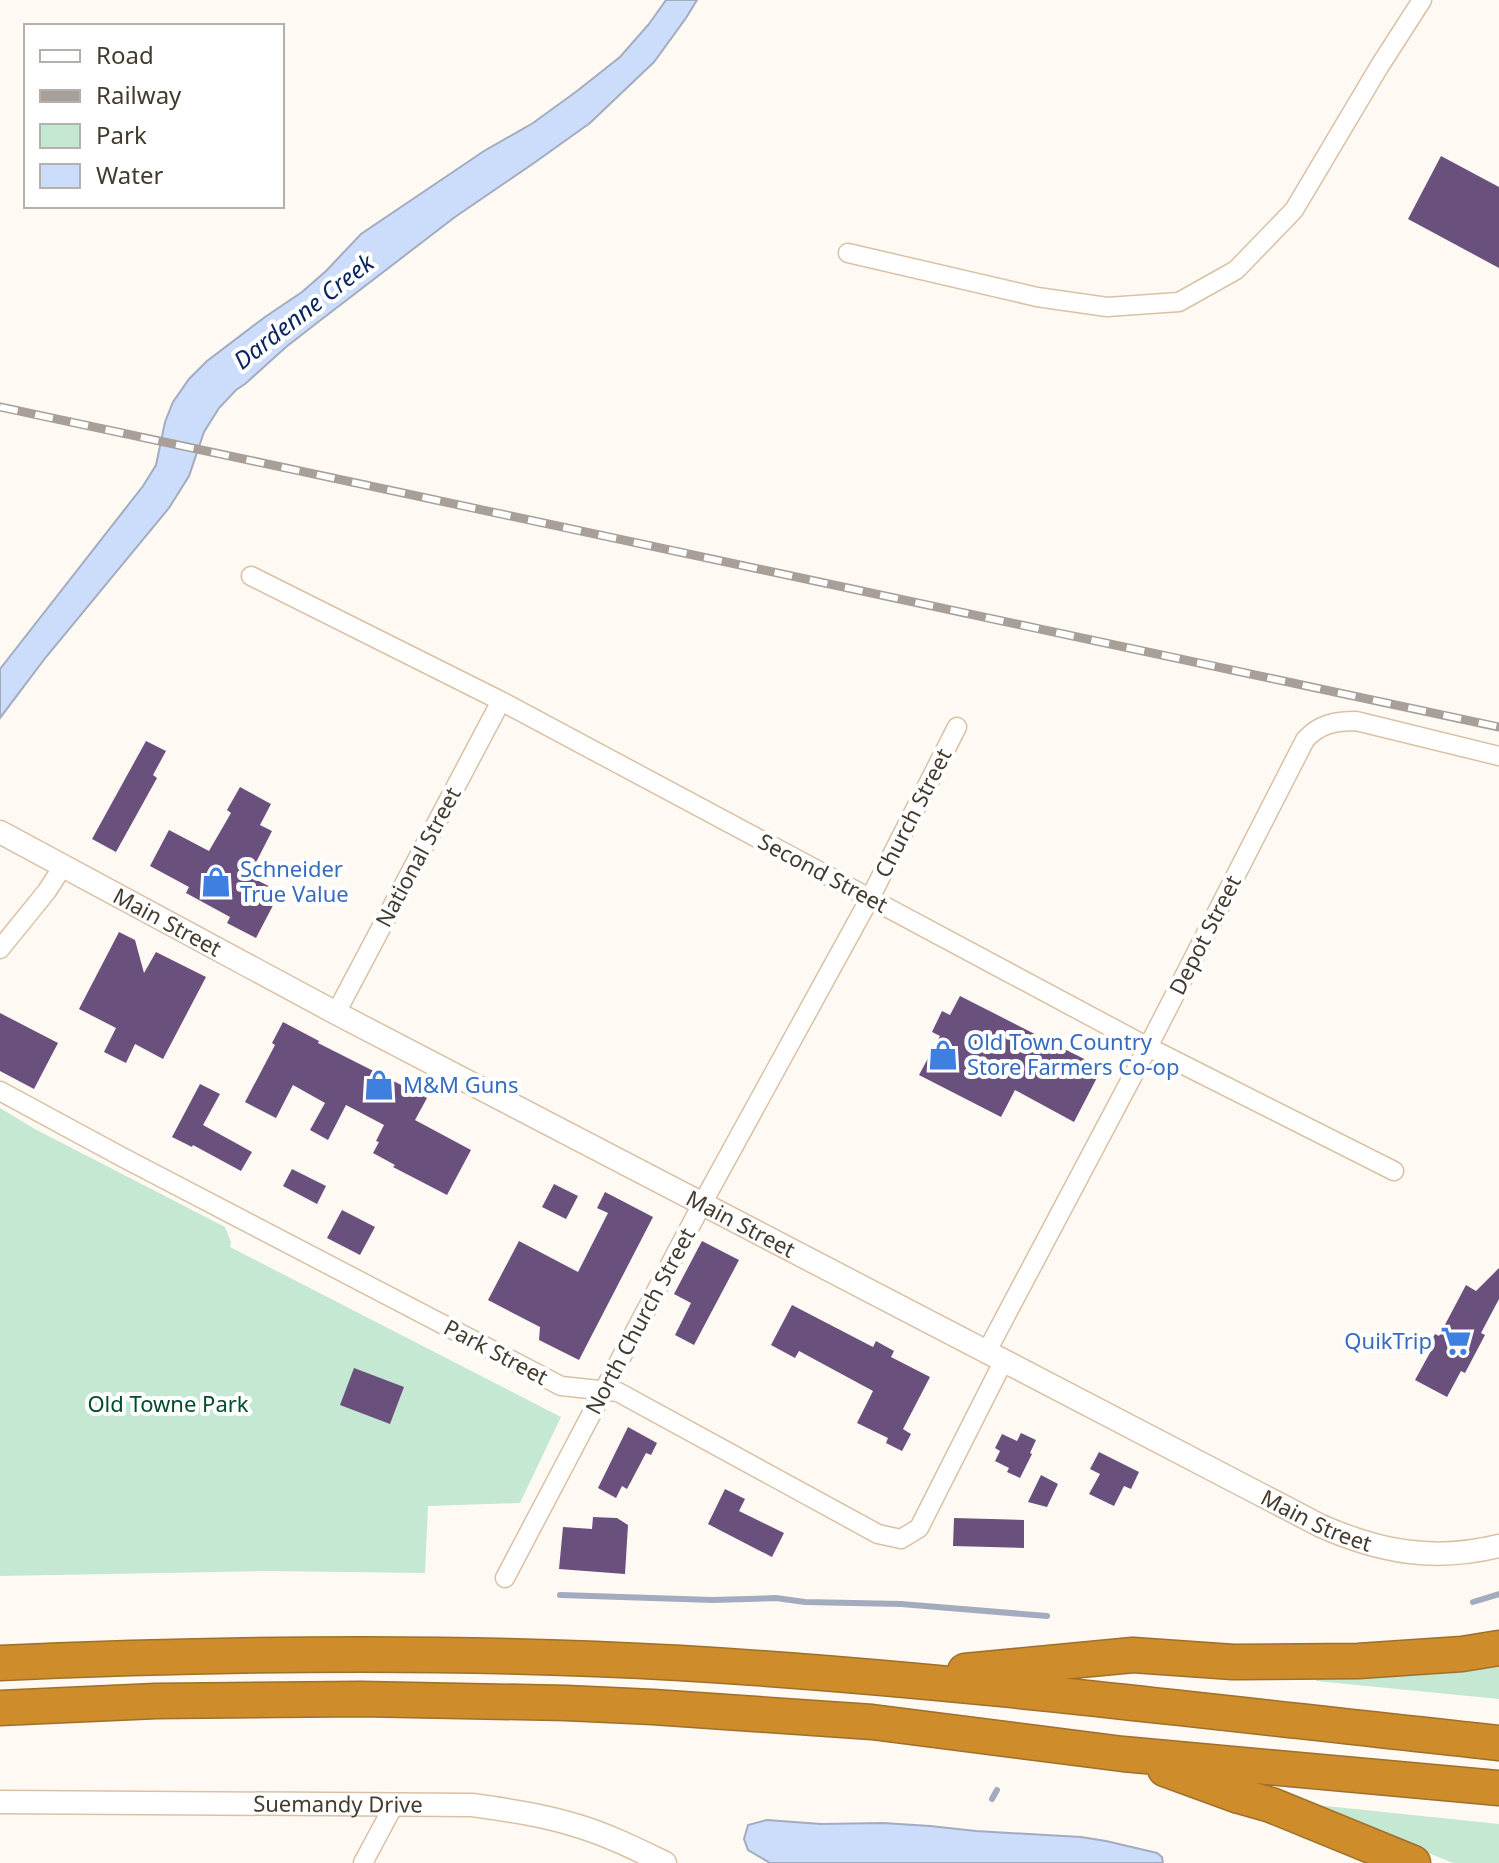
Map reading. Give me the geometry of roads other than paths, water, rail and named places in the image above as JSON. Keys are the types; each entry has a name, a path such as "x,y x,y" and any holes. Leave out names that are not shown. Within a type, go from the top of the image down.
{"highway":[{"path":"889,1678 1133,1655 1233,1662 1358,1661 1462,1654 1499,1648"},
{"path":"0,1663 210,1655 473,1655 679,1663 889,1678 1499,1743"},
{"path":"0,1708 141,1702 361,1699 566,1703 872,1722 1123,1754 1499,1788"},
{"path":"1123,1754 1271,1805 1413,1863"}],"street":[{"path":"848,253 1037,297 1107,307 1179,302 1236,270 1294,210 1422,0"},
{"name":"Second Street","path":"251,576 501,701 1148,1047 1394,1171"},
{"name":"National Street","path":"336,1013 501,701"},
{"name":"Depot Street","path":"994,1358 1305,740 1322,725 1356,721 1499,756"},
{"name":"Church Street","path":"870,898 957,727"},
{"name":"Main Street","path":"0,832 336,1013 1284,1508 1353,1540 1391,1550 1464,1553 1499,1546"},
{"path":"0,949 63,866"},
{"name":"North Church Street","path":"505,1578 702,1204 870,898"},
{"name":"Park Street","path":"0,1091 561,1386 618,1392 878,1534 901,1539 919,1528 994,1358"},
{"name":"Suemandy Drive","path":"0,1802 472,1805 580,1826 665,1863"},
{"path":"363,1863 395,1803"}],"water":[{"name":"Dardenne Creek","path":"666,0 697,0 654,62 590,123 455,217 322,319 236,390 219,408 204,432 189,476 169,508 46,657 0,718 0,669 143,486 156,465 165,422 173,402 189,379 207,361 302,292 361,234 484,151 533,123 620,57"},
{"path":"767,1820 821,1824 883,1823 1081,1837 1157,1853 1163,1863 770,1863 748,1850 744,1839 748,1825"}],"waterway":[{"path":"1473,1602 1499,1594"},
{"path":"560,1595 713,1600 776,1598 1047,1616"},
{"path":"992,1799 997,1790"}],"railway":[{"path":"0,407 1499,727"}],"place":[{"name":"Schneider True Value","path":"216,882"},
{"name":"Old Town Country Store Farmers Co-op","path":"943,1055"},
{"name":"M&M Guns","path":"379,1085"},
{"name":"QuikTrip","path":"1456,1341"}],"park label":[{"name":"Old Towne Park","path":"168,1404"}]}
